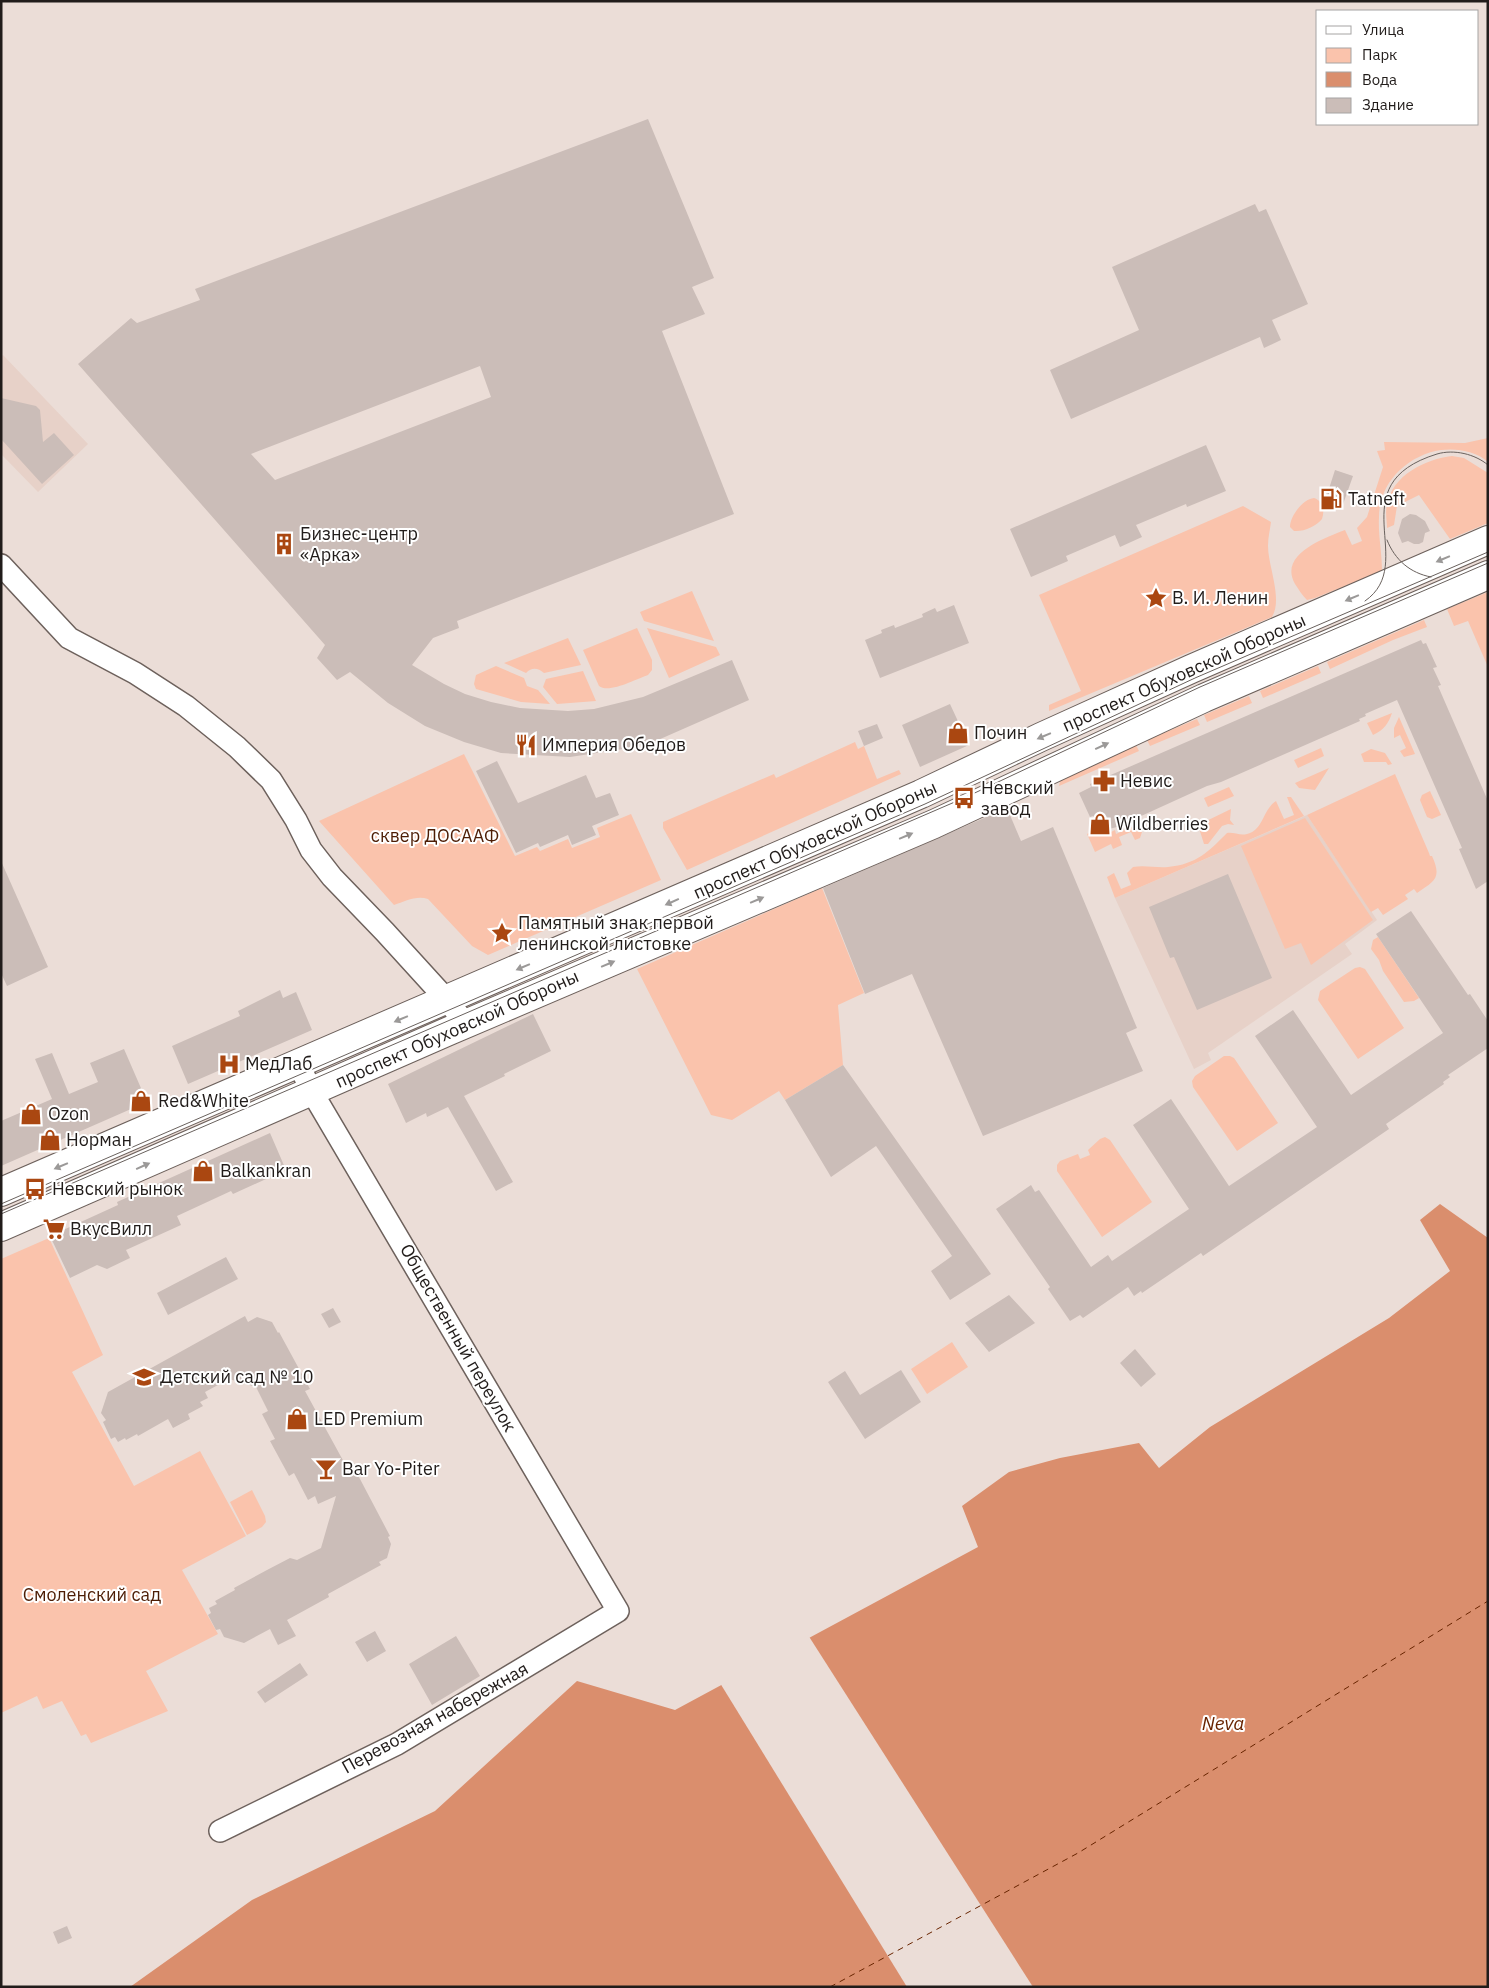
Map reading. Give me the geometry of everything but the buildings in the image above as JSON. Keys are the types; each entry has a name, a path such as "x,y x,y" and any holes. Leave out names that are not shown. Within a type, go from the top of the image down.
{"main road":[{"name":"проспект Обуховской Обороны","path":"1,1192 446,999 558,953 921,794 1041,736 1190,668 1488,540"},
{"name":"проспект Обуховской Обороны","path":"1,1227 466,1024 924,828 1204,698 1488,575"}],"street":[{"path":"1,565 69,638 135,673 186,706 237,747 271,780 296,820 310,850 332,877 446,999 466,1024"},
{"name":"Общественный переулок","path":"298,1063 312,1092 618,1611"},
{"name":"Перевозная набережная","path":"220,1831 397,1744 618,1611"}],"shaded area":[{"path":"3,355 88,444 38,492 1,454 1,357"},
{"path":"1307,815 1377,920 1345,944 1352,954 1208,1053 1211,1060 1194,1069 1115,898"}],"green space":[{"path":"1488,438 1488,462 1478,455 1453,449 1429,453 1407,464 1390,482 1380,504 1379,524 1382,571 1315,598 1307,600 1305,598 1295,584 1291,573 1293,564 1306,549 1345,530 1352,545 1362,541 1357,528 1367,517 1383,467 1377,451 1385,450 1384,442 1465,443"},
{"path":"1452,456 1464,458 1488,473 1488,523 1450,539 1419,495 1397,506 1394,525 1387,528 1386,508 1390,494 1403,477 1421,465"},
{"path":"1314,498 1322,506 1322,519 1310,528 1294,531 1290,527 1295,513 1306,501"},
{"path":"1243,506 1271,522 1268,546 1276,592 1275,610 1272,617 1049,711 1049,705 1081,691 1039,595"},
{"path":"692,591 714,641 644,621 640,612"},
{"path":"1488,592 1488,667 1468,621 1454,626 1447,609"},
{"path":"1424,620 1427,627 1393,640 1330,669 1327,662"},
{"path":"637,628 652,660 652,670 648,675 623,685 609,688 599,686 583,650"},
{"path":"647,628 716,647 720,655 669,678"},
{"path":"568,638 581,665 544,673 533,669 526,673 504,663"},
{"path":"496,666 524,678 527,686 538,690 550,704 521,702 476,689 474,684 476,675"},
{"path":"1318,666 1321,673 1263,698 1260,691"},
{"path":"583,671 596,701 557,704 543,687 546,679"},
{"path":"1249,696 1252,703 1207,722 1204,715"},
{"path":"1392,713 1385,726 1373,735 1367,723"},
{"path":"1399,717 1415,754 1404,757 1400,751 1406,748 1400,735 1394,738 1394,728"},
{"path":"1197,719 1200,725 1150,746 1147,740"},
{"path":"855,742 858,749 864,746 877,779 899,770 901,774 687,870 663,828 663,822 774,774 776,778"},
{"path":"1136,745 1139,751 1059,786 1061,777"},
{"path":"1321,748 1324,756 1298,768 1294,760"},
{"path":"1371,749 1385,753 1392,764 1388,765 1386,762 1364,762 1361,754"},
{"name":"сквер ДОСААФ","path":"464,754 515,856 537,847 540,851 568,839 572,848 600,837 597,828 631,814 661,880 488,955 472,946 428,899 415,898 394,905 319,821"},
{"path":"1329,768 1315,790 1299,788 1295,783"},
{"path":"1395,774 1430,856 1432,856 1435,863 1436,874 1432,882 1417,893 1414,889 1405,895 1408,899 1383,915 1378,908 1371,912 1307,815"},
{"path":"1229,787 1234,796 1208,807 1204,798"},
{"path":"1430,791 1441,815 1432,819 1427,817 1420,800 1422,795"},
{"path":"1287,797 1291,797 1304,816 1115,898 1107,877 1114,873 1121,889 1131,885 1127,873 1133,867 1168,867 1194,860 1208,851 1227,833 1244,834 1252,832 1276,801 1284,819 1294,815"},
{"path":"1231,809 1230,820 1234,825 1222,826 1208,844 1204,844 1198,825"},
{"path":"1305,818 1373,920 1311,965 1301,943 1285,949 1241,846"},
{"path":"1138,824 1142,832 1140,838 1135,840 1131,832 1119,837 1122,845 1113,849 1111,844 1095,852 1087,834 1096,830 1098,834 1106,831 1107,834 1115,830 1116,834"},
{"path":"822,888 864,993 838,1005 843,1065 785,1100 779,1091 732,1120 711,1115 637,969"},
{"path":"1378,937 1419,998 1414,1001 1404,1002 1383,971 1379,960 1371,949 1373,940"},
{"path":"1355,968 1365,969 1404,1028 1358,1059 1318,1000 1320,991"},
{"path":"1224,1056 1234,1058 1278,1123 1237,1151 1193,1087 1192,1081 1195,1076"},
{"path":"1105,1137 1110,1140 1152,1202 1102,1237 1057,1171 1057,1165 1060,1161 1078,1154 1080,1159 1090,1155 1088,1150"},
{"name":"Смоленский сад","path":"49,1238 103,1355 72,1372 134,1486 200,1451 246,1536 182,1570 218,1634 146,1671 168,1711 91,1743 86,1734 81,1736 62,1701 43,1709 37,1696 1,1713 1,1259"},
{"path":"952,1342 968,1367 927,1394 911,1369"},
{"path":"252,1490 266,1522 262,1527 247,1535 230,1502"}],"water":[{"name":"Neva","path":"1440,1204 1488,1238 1488,1987 130,1987 252,1900 435,1811 577,1681 675,1710 978,1547 962,1506 1009,1472 1060,1458 1139,1443 1159,1468 1210,1427 1389,1318 1450,1271 1420,1220"}],"pier":[{"path":"808,1635 1033,1987 907,1987 720,1683"}],"ferry route":[{"path":"830,1987 1078,1853 1488,1601"}],"tram line":[{"path":"1365,601 1380,585 1385,566 1385,504 1391,485 1407,468 1437,454 1450,452 1464,453 1488,465"},
{"path":"1387,540 1394,554 1404,564 1416,572 1431,577"},
{"path":"1,1204 925,804 1195,678 1488,552"},
{"path":"1,1214 964,798 1200,687 1488,563"}],"place":[{"name":"Tatneft","path":"1331,499"},
{"name":"Бизнес-центр «Арка»","path":"284,544"},
{"name":"В. И. Ленин","path":"1156,598"},
{"name":"Почин","path":"958,733"},
{"name":"Империя Обедов","path":"526,745"},
{"name":"Невис","path":"1104,781"},
{"name":"Невский завод","path":"964,798"},
{"name":"Wildberries","path":"1100,824"},
{"name":"Памятный знак первой ленинской листовке","path":"502,933"},
{"name":"МедЛаб","path":"229,1064"},
{"name":"Red&White","path":"141,1101"},
{"name":"Ozon","path":"31,1114"},
{"name":"Норман","path":"50,1140"},
{"name":"Balkankran","path":"203,1171"},
{"name":"Невский рынок","path":"35,1189"},
{"name":"ВкусВилл","path":"54,1229"},
{"name":"Детский сад № 10","path":"144,1377"},
{"name":"LED Premium","path":"297,1419"},
{"name":"Bar Yo-Piter","path":"326,1469"}]}
